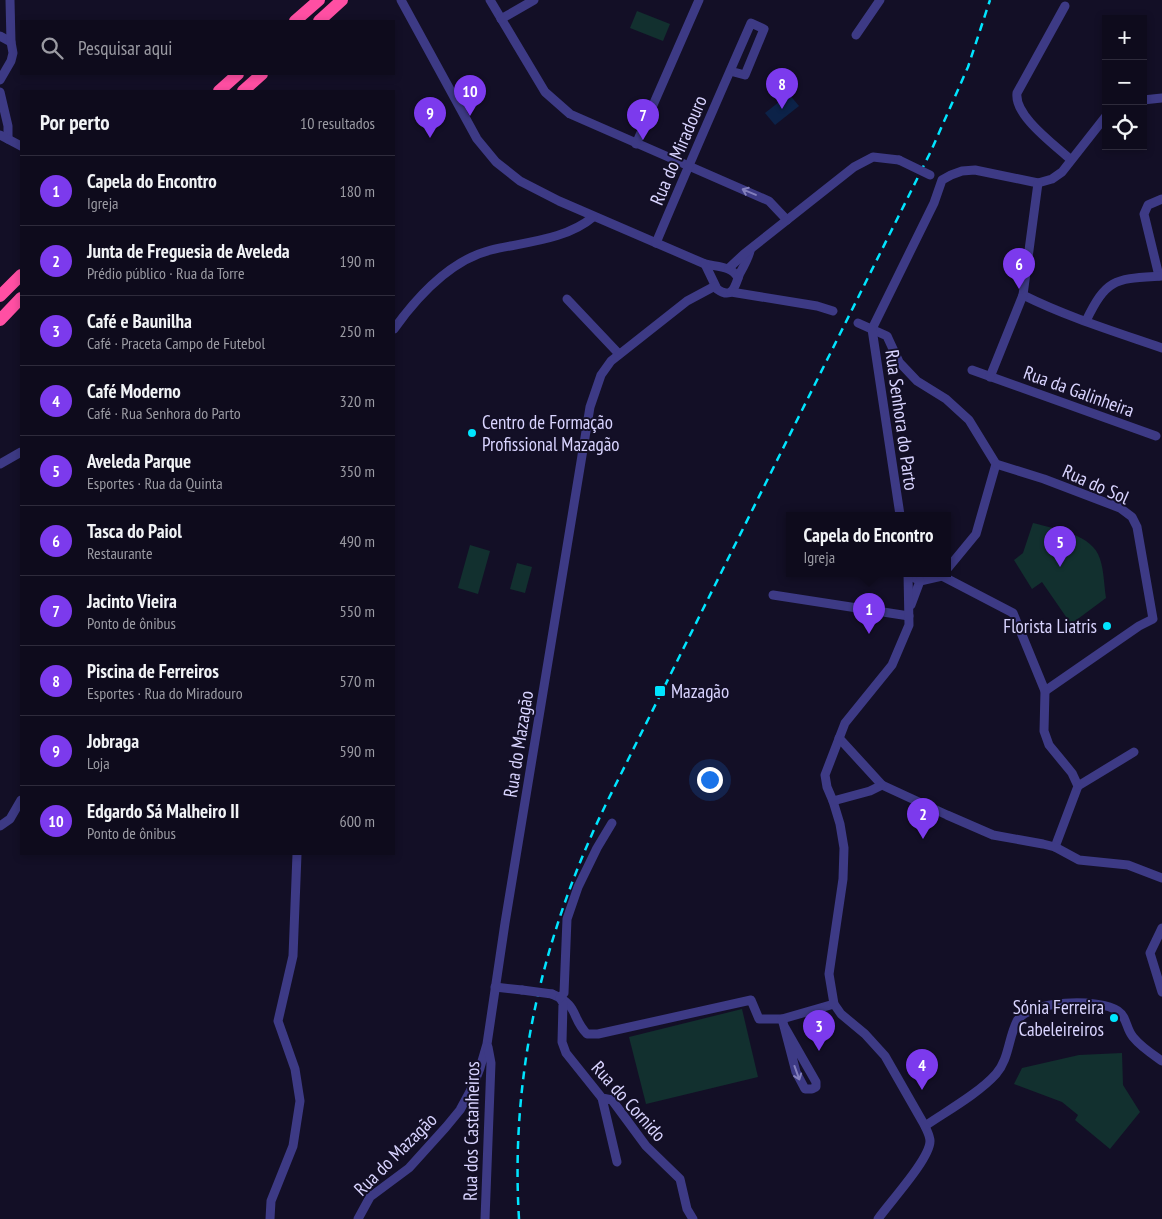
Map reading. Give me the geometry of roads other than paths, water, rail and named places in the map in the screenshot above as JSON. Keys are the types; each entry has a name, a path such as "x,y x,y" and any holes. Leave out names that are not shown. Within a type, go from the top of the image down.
{"highway":[{"path":"296,20 319,0"},
{"path":"320,20 342,0"},
{"path":"220,90 237,75"},
{"path":"243,90 261,75"},
{"path":"0,296 20,277"},
{"path":"0,320 20,299"}],"street":[{"path":"0,80 11,61 13,53 10,0"},
{"path":"401,0 477,140 496,162 520,181 593,217 705,264 726,268 735,273 738,278"},
{"path":"490,0 545,92 570,114 769,201 787,220"},
{"path":"501,19 534,0"},
{"path":"636,144 699,0"},
{"path":"856,35 880,0"},
{"path":"1065,6 1017,93 1016,100 1027,119 1071,160"},
{"name":"Rua do Miradouro","path":"656,242 688,166 730,70 751,23 764,29 745,75 730,70"},
{"path":"0,36 11,42"},
{"path":"0,92 8,126 4,137 20,145"},
{"path":"1147,100 1162,98"},
{"path":"872,329 934,203 942,180 956,173 975,170 1038,183 1052,179 1062,172 1102,121"},
{"path":"714,283 716,272 726,268 751,249 854,167 874,156 899,160 942,180"},
{"path":"990,377 1023,295 1038,183"},
{"path":"1086,321 1103,292 1111,284 1122,279 1161,276 1144,214 1148,204 1162,199"},
{"path":"395,328 409,310 443,276 460,264 478,254 491,250 524,245 548,238 586,223 593,217"},
{"path":"731,292 737,285 738,278 751,249"},
{"path":"705,264 714,283 724,293 731,292 817,306 833,311"},
{"name":"Rua do Mazagão","path":"358,1219 370,1197 409,1168 460,1110 476,1077 487,1044 590,407 601,375 611,360 687,301 714,283"},
{"path":"1023,295 1086,321 1162,348"},
{"path":"567,299 619,354"},
{"path":"858,324 887,336 899,362 917,381 946,399 969,420 996,464 976,534 951,565"},
{"name":"Rua Senhora do Parto","path":"872,329 900,512"},
{"name":"Rua da Galinheira","path":"972,370 1156,436"},
{"path":"0,464 20,453"},
{"name":"Rua do Sol","path":"996,464 1044,479 1120,508 1132,517 1137,527 1157,619 1139,626 1045,692"},
{"path":"951,576 1012,613 1045,692 1044,731 1050,745 1072,773 1078,786"},
{"path":"878,1219 926,1156 930,1142 926,1126 884,1056 865,1034 841,1014 834,1004 829,974 843,880 844,848 840,824 825,776 845,723 892,665 909,625 908,577"},
{"path":"914,577 920,581"},
{"path":"920,581 931,577"},
{"path":"909,613 920,581"},
{"path":"773,595 909,613"},
{"path":"839,738 882,785 993,835 1043,844 1079,860 1128,864 1162,879"},
{"path":"1055,848 1078,786 1134,752"},
{"path":"833,800 870,791 882,785"},
{"path":"0,826 10,819 20,802"},
{"name":"Rua do Cornido","path":"612,822 578,887 567,919 564,993 556,996 563,1003 562,1042 566,1053 602,1098 612,1100 646,1146 680,1179 687,1209 693,1219"},
{"path":"270,1219 271,1201 293,1146 300,1101 295,1069 278,1021 293,956 297,855"},
{"path":"1162,928 1150,953 1162,992"},
{"path":"495,987 556,996 568,1003 580,1027 587,1034 598,1034 751,1000 759,1019 783,1022 834,1004"},
{"path":"926,1126 996,1075 1004,1064 1018,1019 1026,1013 1044,1006 1081,1002 1110,1007 1119,1011 1126,1020 1131,1035 1146,1050 1162,1061"},
{"path":"783,1022 816,1082 816,1086 812,1089 805,1089 796,1072 783,1022"},
{"name":"Rua dos Castanheiros","path":"485,1219 490,1063 487,1044"},
{"path":"602,1098 617,1162"}],"water":[{"path":"789,94 799,106 775,125 765,113"}],"railway":[{"path":"519,1219 520,1111 526,1058 548,954 584,853 606,804 931,151 968,67 990,0"}],"place":[{"name":"Piscina de Ferreiros","path":"782,109"},
{"name":"Edgardo Sá Malheiro II","path":"470,116"},
{"name":"Jobraga","path":"430,138"},
{"name":"Jacinto Vieira","path":"643,140"},
{"name":"Tasca do Paiol","path":"1019,289"},
{"name":"Centro de Formação Profissional Mazagão","path":"472,433"},
{"name":"Aveleda Parque","path":"1060,567"},
{"name":"Florista Liatris","path":"1107,626"},
{"name":"Capela do Encontro","path":"869,634"},
{"name":"Mazagão","path":"660,691"},
{"name":"Junta de Freguesia de Aveleda","path":"923,839"},
{"name":"Sónia Ferreira Cabeleireiros","path":"1114,1018"},
{"name":"Café e Baunilha","path":"819,1051"},
{"name":"Café Moderno","path":"922,1090"}]}
